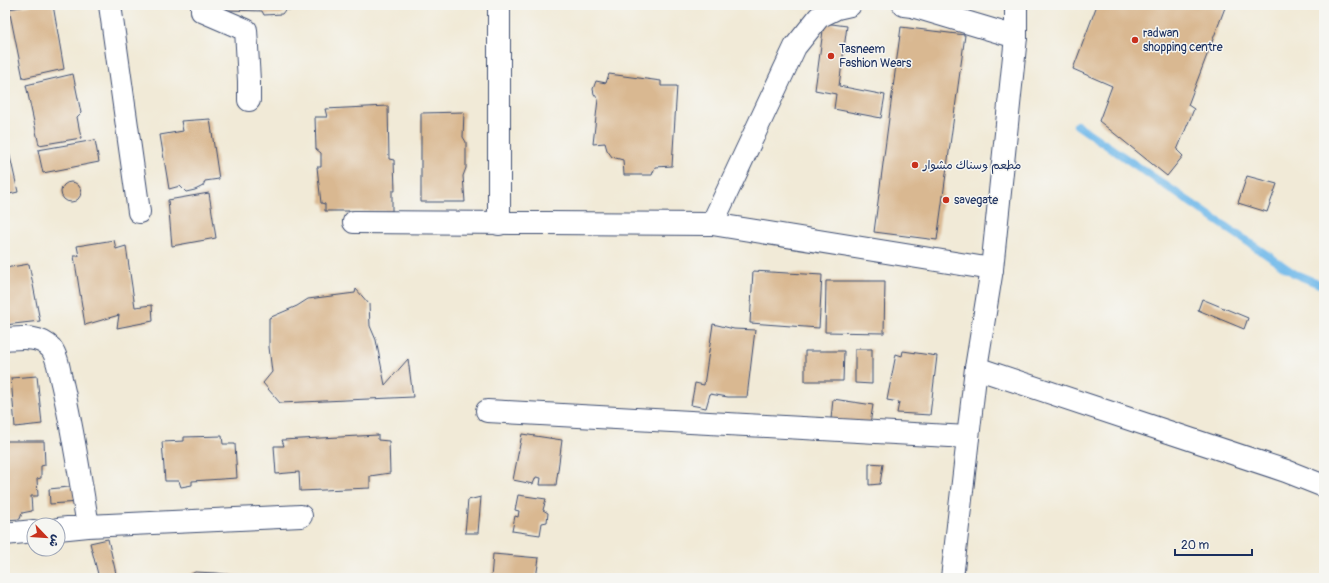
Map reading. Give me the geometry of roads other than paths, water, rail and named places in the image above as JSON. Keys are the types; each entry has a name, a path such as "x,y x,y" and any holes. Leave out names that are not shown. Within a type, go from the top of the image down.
{"street":[{"path":"110,5 139,212"},
{"path":"202,5 202,11 246,30 249,100"},
{"path":"499,5 499,224"},
{"path":"712,224 795,47 819,17 837,8 850,5"},
{"path":"904,5 912,6 1016,37"},
{"path":"952,578 976,368 992,269 1016,37 1016,5"},
{"path":"354,222 712,224 992,269"},
{"path":"5,339 29,338 39,341 52,350 57,360 69,412 88,526"},
{"path":"976,368 1286,471 1324,486"},
{"path":"488,411 968,437"},
{"path":"66,528 301,516"},
{"path":"5,534 26,533"}],"waterway":[{"path":"1077,125 1295,274 1324,286"}],"place":[{"name":"radwan shopping centre","path":"1135,40"},
{"name":"Tasneem Fashion Wears","path":"831,56"},
{"name":"مطعم وسناك مشوار","path":"915,165"},
{"name":"savegate","path":"946,200"}]}
